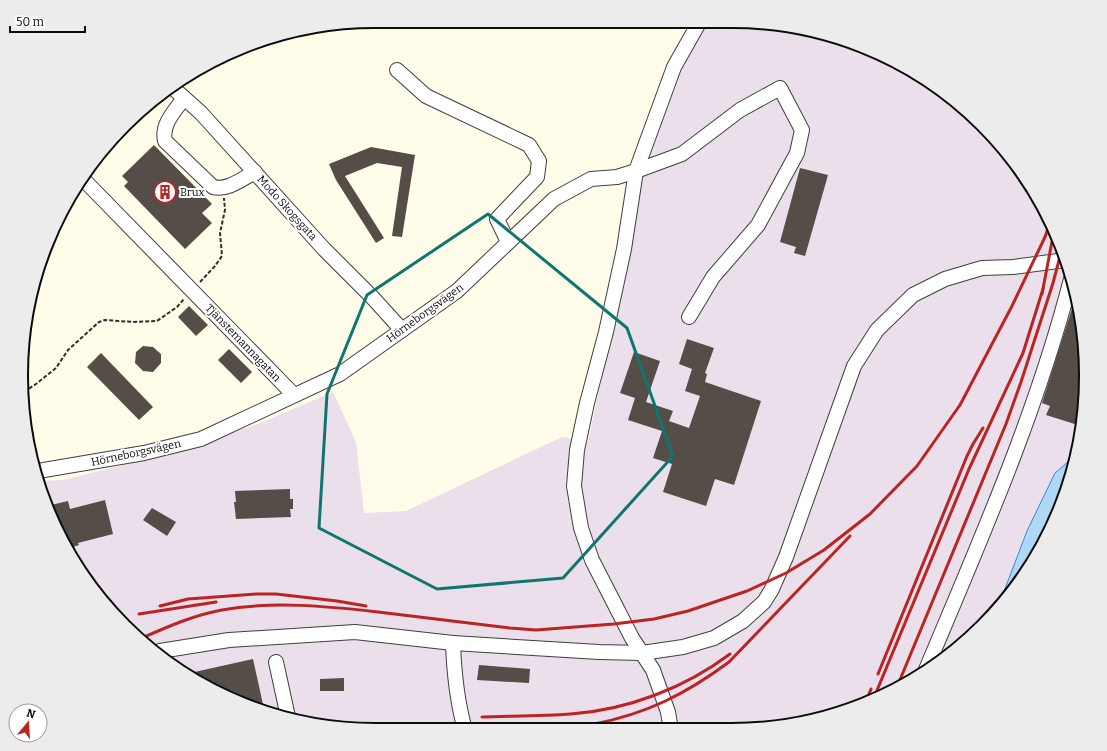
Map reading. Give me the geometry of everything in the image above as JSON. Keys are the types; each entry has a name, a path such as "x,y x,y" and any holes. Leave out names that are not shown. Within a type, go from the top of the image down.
{"street":[{"path":"670,723 668,712 653,670 627,628 592,560 581,528 574,486 577,450 587,403 606,332 624,249 636,171 674,67 696,28"},
{"path":"397,70 426,96 529,145 539,161 537,177 496,219 508,242"},
{"name":"Hörneborgsvägen","path":"42,471 144,453 201,439 340,374 457,291 554,199 591,179 617,177 682,154 740,110 780,88 802,130 797,153 758,225 713,277 688,317"},
{"name":"Modo Skogsgata","path":"176,91 201,113 324,249 372,297 402,330"},
{"path":"184,98 165,126 163,134 165,141 213,187 220,189 227,187 255,172"},
{"name":"Tjänstemannagatan","path":"87,183 294,395"},
{"path":"163,650 229,640 355,632 453,643 599,652 642,653 683,647 714,638 743,621 764,602 772,589 786,557 854,366 877,330 913,295 945,279 982,268 1013,267 1060,261"},
{"path":"928,662 994,507 1026,422 1062,314 1068,291"},
{"path":"453,643 454,674 463,723"},
{"path":"276,662 287,711"}],"path":[{"path":"29,389 56,368 68,350 99,322 105,320 133,322 157,321 177,306 216,266 222,256 220,233 225,210 225,200 220,189"}],"highlighted area":[{"path":"488,214 627,328 673,456 563,578 437,589 319,528 327,394 367,295"}],"shaded area":[{"path":"704,28 777,31 843,46 864,54 905,75 925,87 961,114 993,146 1020,182 1032,202 1053,243 1061,264 1072,308 1076,330 1079,376 1076,421 1068,462 1055,473 1027,531 1004,590 993,605 961,637 925,664 864,697 843,705 799,716 777,720 732,723 376,723 330,720 286,711 243,697 182,664 146,637 114,605 87,569 64,529 54,508 44,481 62,480 160,456 258,424 333,392 356,442 364,513 406,511 562,437 588,442 630,244 642,166 679,70"}],"water":[{"path":"1068,462 1061,487 1043,529 1020,569 1004,590 1027,531 1055,473"}],"building":[{"name":"Brux","path":"154,145 212,204 202,213 212,223 185,249 124,186 128,182 122,176"},
{"path":"371,147 415,155 402,237 392,236 402,167 377,163 345,176 384,238 376,243 336,180 329,164"},
{"path":"800,168 828,175 805,256 794,253 796,247 780,242"},
{"path":"189,306 208,325 196,336 178,317"},
{"path":"1072,308 1076,330 1079,376 1075,424 1046,415 1050,406 1042,403"},
{"path":"687,339 714,348 705,373 707,374 705,382 761,401 734,485 715,479 706,506 663,492 672,464 653,458 662,431 628,420 635,398 620,393 634,352 660,361 646,402 673,411 669,421 689,428 700,396 685,391 692,369 679,364"},
{"path":"143,346 153,347 161,354 161,363 153,372 143,371 135,363 136,352"},
{"path":"229,349 252,372 241,383 218,360"},
{"path":"101,353 153,407 139,420 87,367"},
{"path":"290,489 290,499 293,499 293,509 290,509 291,517 236,519 234,502 236,502 235,491"},
{"path":"105,500 113,534 78,543 79,545 74,547 53,505 68,501 70,509"},
{"path":"152,508 176,522 167,536 143,520"},
{"path":"253,659 263,705 222,687 195,672"},
{"path":"479,665 530,669 529,683 477,680"},
{"path":"344,678 344,691 320,691 320,679"}],"railway":[{"path":"146,637 191,618 222,610 241,607 280,605 339,608 536,630 614,624 654,619 688,611 747,591 786,573 824,550 870,514 917,466 960,405 1012,306 1047,231"},
{"path":"1042,294 1052,241"},
{"path":"901,678 1006,424 1021,382 1059,259"},
{"path":"877,691 969,469 1023,353 1043,289"},
{"path":"878,674 967,456 983,428"},
{"path":"599,723 631,715 665,701 697,684 729,662 850,536"},
{"path":"160,606 188,599 256,594 276,594 366,606"},
{"path":"139,614 216,602"},
{"path":"482,717 571,714 613,708 675,687 713,666 730,654"},
{"path":"869,695 871,689"}],"place":[{"name":"Brux","path":"165,192"}]}
